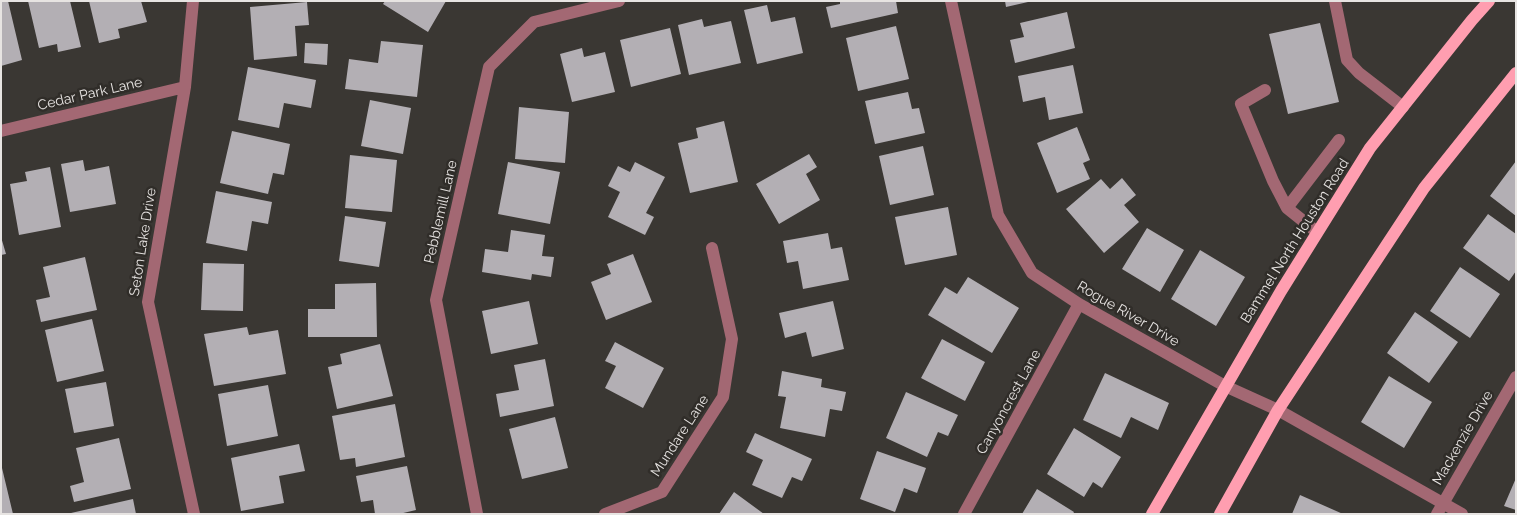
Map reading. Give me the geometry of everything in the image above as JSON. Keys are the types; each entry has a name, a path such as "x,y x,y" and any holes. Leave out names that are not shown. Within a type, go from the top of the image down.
{"main road":[{"name":"Bammel North Houston Road","path":"1152,514 1281,290 1370,148 1489,1"},
{"path":"1220,514 1278,410 1424,188 1516,73"}],"street":[{"name":"Seton Lake Drive","path":"193,1 185,87 148,302 194,514"},
{"name":"Pebblemill Lane","path":"477,514 436,300 489,67 534,22 619,1"},
{"name":"Rogue River Drive","path":"951,1 998,215 1032,273 1080,304 1225,386 1278,410 1440,508 1462,514"},
{"path":"1335,1 1348,60 1358,72 1403,107"},
{"name":"Cedar Park Lane","path":"1,131 185,87"},
{"path":"1265,90 1241,104 1273,182 1287,208 1317,232"},
{"path":"1287,208 1339,140"},
{"name":"Mundare Lane","path":"605,514 662,492 723,397 732,339 712,248"},
{"name":"Canyoncrest Lane","path":"964,514 1080,304"},
{"name":"Mackenzie Drive","path":"1440,508 1516,377"}],"building":[{"path":"1,1 8,1 22,60 1,66"},
{"path":"28,1 70,1 81,47 58,52 57,44 39,48"},
{"path":"89,1 141,1 147,22 118,29 120,38 99,43"},
{"path":"385,1 446,1 428,32 383,4"},
{"path":"840,1 896,1 898,13 831,28 826,7 840,4"},
{"path":"1005,1 1027,1 1028,2 1006,7"},
{"path":"307,2 309,25 295,26 297,56 254,60 250,7"},
{"path":"767,5 771,22 795,17 803,53 757,64 744,10"},
{"path":"1067,12 1075,48 1015,63 1010,40 1024,37 1020,23"},
{"path":"702,19 704,27 731,21 741,63 689,75 678,25"},
{"path":"1320,23 1339,102 1288,114 1269,34"},
{"path":"896,26 909,79 858,91 846,38"},
{"path":"670,28 681,74 631,87 620,40"},
{"path":"381,41 423,45 417,97 345,89 349,59 378,63"},
{"path":"305,43 328,44 327,65 304,63"},
{"path":"582,48 584,57 605,52 615,92 572,102 560,54"},
{"path":"1073,65 1083,113 1049,120 1045,97 1023,102 1018,76"},
{"path":"248,67 316,80 311,108 284,103 279,128 238,120"},
{"path":"908,92 912,109 919,108 925,133 875,144 865,101"},
{"path":"370,100 411,108 403,154 361,146"},
{"path":"519,107 569,112 565,163 515,159"},
{"path":"724,121 738,182 690,193 678,143 698,138 696,128"},
{"path":"1077,127 1090,160 1083,163 1090,179 1057,193 1037,143"},
{"path":"232,131 290,144 284,175 273,173 268,194 220,183"},
{"path":"923,146 934,195 890,205 879,156"},
{"path":"809,154 817,167 806,174 820,200 779,224 756,184"},
{"path":"350,155 397,160 392,212 345,208"},
{"path":"83,160 85,171 109,166 116,204 70,212 61,164"},
{"path":"1516,161 1516,216 1490,196"},
{"path":"508,162 560,172 550,224 498,214"},
{"path":"635,162 665,177 646,213 654,217 645,235 608,217 620,192 608,186 618,166 630,172"},
{"path":"50,167 61,227 19,235 10,184 27,181 25,172"},
{"path":"1122,178 1136,195 1124,205 1139,222 1104,253 1066,209 1101,179 1110,189"},
{"path":"216,191 272,202 268,224 252,221 247,251 206,243"},
{"path":"948,207 957,255 905,265 895,217"},
{"path":"1488,214 1516,234 1516,271 1509,281 1463,248"},
{"path":"345,216 386,222 379,267 339,261"},
{"path":"1147,228 1184,250 1160,292 1122,269"},
{"path":"511,230 545,235 542,256 554,257 551,277 532,274 531,280 482,272 485,249 508,252"},
{"path":"828,233 831,249 842,247 849,280 803,289 798,261 787,263 783,241"},
{"path":"1,237 6,254 1,255"},
{"path":"1200,250 1245,277 1216,326 1171,299"},
{"path":"633,254 652,302 606,320 591,282 611,274 607,264"},
{"path":"85,257 97,310 41,322 36,300 50,297 43,267"},
{"path":"203,263 244,264 243,311 201,310"},
{"path":"1460,267 1500,294 1470,338 1430,311"},
{"path":"968,277 1019,308 992,353 928,315 945,287 957,294"},
{"path":"376,283 377,337 308,337 308,309 335,309 335,284"},
{"path":"529,301 538,344 491,354 482,311"},
{"path":"833,301 844,349 812,357 806,332 785,338 779,313"},
{"path":"1415,312 1458,342 1429,383 1387,353"},
{"path":"92,319 104,371 57,382 45,330"},
{"path":"247,327 249,335 278,330 286,374 214,386 204,334"},
{"path":"942,339 985,362 965,401 921,378"},
{"path":"615,342 664,368 643,408 605,388 616,366 605,361"},
{"path":"380,344 393,396 337,409 328,367 342,364 340,354"},
{"path":"545,359 554,406 500,417 496,394 519,390 514,365"},
{"path":"782,371 822,379 821,387 846,392 842,411 830,409 825,437 780,428 786,397 778,396"},
{"path":"1105,373 1169,403 1158,430 1131,417 1121,438 1083,420"},
{"path":"1389,376 1432,402 1404,448 1361,422"},
{"path":"106,382 114,426 74,433 65,389"},
{"path":"268,385 278,436 227,446 218,394"},
{"path":"906,392 958,415 948,436 938,432 927,457 886,438"},
{"path":"395,404 405,457 356,467 355,458 340,460 332,416"},
{"path":"555,417 568,468 522,479 509,429"},
{"path":"1074,428 1121,457 1102,488 1093,482 1084,497 1047,474"},
{"path":"755,433 812,459 802,481 792,477 782,498 752,485 763,460 746,452"},
{"path":"119,438 131,489 74,502 70,486 84,482 76,448"},
{"path":"299,444 305,471 279,476 284,503 241,511 231,458"},
{"path":"877,451 926,468 917,493 904,488 895,512 860,499"},
{"path":"407,466 416,510 399,514 375,514 373,500 361,502 356,476"},
{"path":"2,468 13,514 1,514"},
{"path":"1516,478 1516,510 1504,506"},
{"path":"1037,489 1074,512 1073,514 1022,514"},
{"path":"734,492 764,514 719,514"},
{"path":"1300,495 1343,514 1292,514"},
{"path":"133,499 136,514 71,514 71,513"}]}
